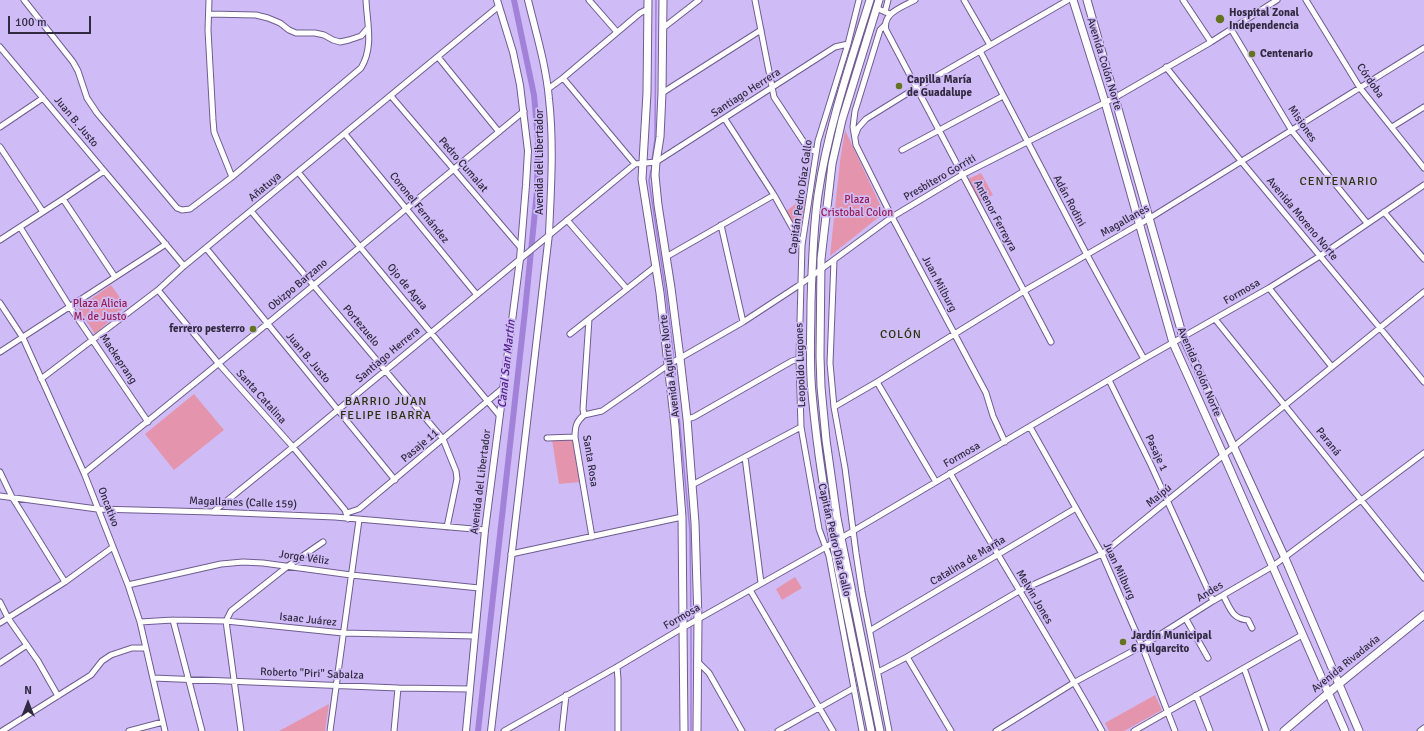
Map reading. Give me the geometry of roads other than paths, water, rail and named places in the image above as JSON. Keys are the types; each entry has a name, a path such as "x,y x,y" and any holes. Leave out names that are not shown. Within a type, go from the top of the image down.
{"main road":[{"name":"Avenida Aguirre Norte","path":"648,0 647,93 643,186 656,266 687,420 695,523 697,731"},
{"name":"Avenida Aguirre Norte","path":"663,0 660,137 655,175 666,257 675,361 675,426 682,517 686,626 684,731"},
{"name":"Leopoldo Lugones","path":"870,0 828,137 818,196 812,276 810,354 812,391 824,490 871,731"},
{"name":"Leopoldo Lugones","path":"879,0 850,91 832,164 821,259 820,356 821,387 826,440 837,518 880,731"},
{"name":"Avenida Colón Norte","path":"1073,0 1105,102 1173,343 1345,731"},
{"name":"Avenida Colón Norte","path":"1087,0 1116,97 1183,337 1285,558 1359,731"},
{"name":"Avenida Rivadavia","path":"1284,731 1424,615"}],"street":[{"path":"24,0 73,62 78,71 87,98 97,114 176,208 182,210 190,209 232,177 361,68 368,54 369,46 366,0"},
{"path":"209,0 214,132 232,177"},
{"name":"Avenida del Libertador","path":"491,731 549,234 552,134 548,89 543,57 528,0"},
{"path":"589,0 617,32"},
{"path":"663,28 699,0"},
{"path":"755,0 774,96 807,147 816,152"},
{"path":"854,137 853,127 855,111 880,30 885,25 888,0"},
{"path":"876,8 887,13 915,0"},
{"path":"964,0 990,45"},
{"path":"854,137 858,128 866,119 916,88 1068,0"},
{"path":"1183,0 1211,42"},
{"name":"Presbítero Gorriti","path":"584,414 602,411 675,361 742,322 801,284 892,217 962,175 1116,97 1211,42 1277,0"},
{"name":"Córdoba","path":"1306,0 1360,88 1424,168"},
{"name":"Capitán Pedro Díaz Gallo","path":"857,1 848,44 818,141 816,152 802,245 799,359 801,427 818,528 829,556 862,731"},
{"name":"Avenida del Libertador","path":"466,731 485,530 502,389 520,259 528,151 520,85 513,52 498,3"},
{"name":"Añatuya","path":"41,379 158,290 184,266 438,57 498,3"},
{"path":"548,89 640,13 648,9"},
{"path":"209,14 256,14 280,23 296,33 315,33 340,42 361,36 368,28"},
{"name":"Antenor Ferreyra","path":"885,25 886,30 916,88 1051,342"},
{"name":"Misiones","path":"1231,29 1292,130 1367,223"},
{"path":"662,93 761,30"},
{"name":"Santiago Herrera","path":"656,162 835,47 848,44"},
{"name":"Juan B. Justo","path":"0,46 184,266"},
{"name":"Magallanes","path":"834,407 1024,291 1139,225 1424,48"},
{"name":"Adán Rodini","path":"980,51 1027,143 1144,359"},
{"path":"438,57 499,132"},
{"name":"Avenida Moreno Norte","path":"1166,68 1241,162 1424,382"},
{"path":"563,78 635,164 656,162"},
{"name":"Pedro Cumalat","path":"390,96 521,248"},
{"path":"902,150 1003,96"},
{"path":"0,127 43,98"},
{"path":"1392,127 1424,107"},
{"name":"Obizpo Barzano","path":"84,473 148,422 524,111"},
{"path":"725,119 774,195 802,245"},
{"name":"Coronel Fernández","path":"345,134 477,295"},
{"name":"Juan Milburg","path":"854,137 892,217 986,393 993,416 1005,442"},
{"path":"0,147 43,212"},
{"name":"Santiago Herrera","path":"213,512 293,448 635,164"},
{"path":"0,240 104,171"},
{"name":"Ojo de Agua","path":"298,172 499,414"},
{"name":"Formosa","path":"504,731 826,547 1144,359 1269,288 1320,256 1424,185"},
{"path":"666,257 774,195"},
{"path":"63,199 115,277"},
{"name":"Portezuelo","path":"251,211 443,440 456,471 457,479 447,527"},
{"path":"1384,212 1424,259"},
{"path":"567,220 627,288"},
{"path":"721,225 742,322"},
{"name":"Mackeprang","path":"20,227 70,307 94,340 148,422"},
{"path":"0,352 166,244"},
{"name":"Juan B. Justo","path":"206,248 395,480"},
{"name":"Capitán Pedro Díaz Gallo","path":"834,260 830,363 834,407 845,468 862,592 871,630 890,731"},
{"path":"570,334 656,266"},
{"path":"1269,288 1332,367"},
{"name":"Santa Catalina","path":"158,290 218,364 293,448 347,516"},
{"name":"Maipú","path":"878,672 907,657 1019,591 1102,554 1424,292"},
{"name":"Oncativo","path":"0,304 23,338 84,473 128,585 140,622 165,731"},
{"name":"Santa Rosa","path":"589,319 583,409 584,414 575,426 575,437 592,537"},
{"name":"Paraná","path":"1215,319 1424,578"},
{"path":"687,420 792,361 799,359"},
{"name":"Pasaje 1","path":"1109,380 1213,601"},
{"path":"877,382 936,482"},
{"name":"Pasaje 11","path":"347,516 359,509 395,480 502,389"},
{"path":"692,484 801,427"},
{"name":"Juan Milburg","path":"1030,427 1102,554 1142,646 1175,731"},
{"path":"547,438 575,437"},
{"name":"Andes","path":"996,731 1075,682 1142,646 1213,601 1273,566 1424,454"},
{"path":"745,456 761,583"},
{"path":"0,472 12,497 65,582"},
{"name":"Melvin Jones","path":"950,473 997,555 1075,682 1102,731"},
{"name":"Magallanes (Calle 159)","path":"0,496 98,509 347,516 359,520 485,530"},
{"name":"Catalina de Marña","path":"871,630 1076,508"},
{"path":"512,554 682,517"},
{"path":"330,731 359,520"},
{"path":"241,731 226,621 232,611 288,566 323,542"},
{"path":"0,623 65,582 113,547"},
{"name":"Jorge Véliz","path":"128,585 221,564 243,562 479,588"},
{"path":"750,590 818,708 833,731"},
{"path":"1223,595 1234,615 1237,618 1248,620 1252,628"},
{"path":"0,602 8,618 58,696"},
{"path":"1186,619 1208,658"},
{"path":"173,620 202,731"},
{"name":"Isaac Juárez","path":"140,622 173,620 226,621 343,634 475,636"},
{"path":"1134,731 1302,635"},
{"path":"0,663 27,646"},
{"path":"2,731 91,675 102,661 111,655 132,648 146,648"},
{"path":"907,657 951,731"},
{"path":"697,661 709,673 742,731"},
{"path":"617,667 618,731"},
{"path":"1244,668 1266,731"},
{"name":"Roberto \"Piri\" Sabalza","path":"153,678 398,688 470,689"},
{"path":"394,731 398,688"},
{"path":"778,731 854,688"},
{"path":"562,731 566,695"},
{"path":"1196,695 1210,731"},
{"path":"129,731 163,722"},
{"path":"1420,731 1424,728"}],"waterway":[{"name":"Canal San Martín","path":"478,731 537,191 538,140 534,95 514,0"},
{"path":"652,160 655,139 656,0"},
{"path":"651,170 649,181 666,294 674,360"},
{"path":"674,364 690,531 691,621"},
{"path":"691,625 691,731"}],"place":[{"name":"Hospital Zonal Independencia","path":"1220,19"},
{"name":"Centenario","path":"1252,54"},
{"name":"Capilla María de Guadalupe","path":"899,86"},
{"name":"ferrero pesterro","path":"253,329"},
{"name":"Jardín Municipal 6 Pulgarcito","path":"1123,642"}],"district":[{"name":"CENTENARIO","path":"1339,182"},
{"name":"COLÓN","path":"901,335"},
{"name":"BARRIO JUAN FELIPE IBARRA","path":"386,409"}],"park label":[{"name":"Plaza Cristobal Colon","path":"857,206"},
{"name":"Plaza Alicia M. de Justo","path":"100,310"}]}
